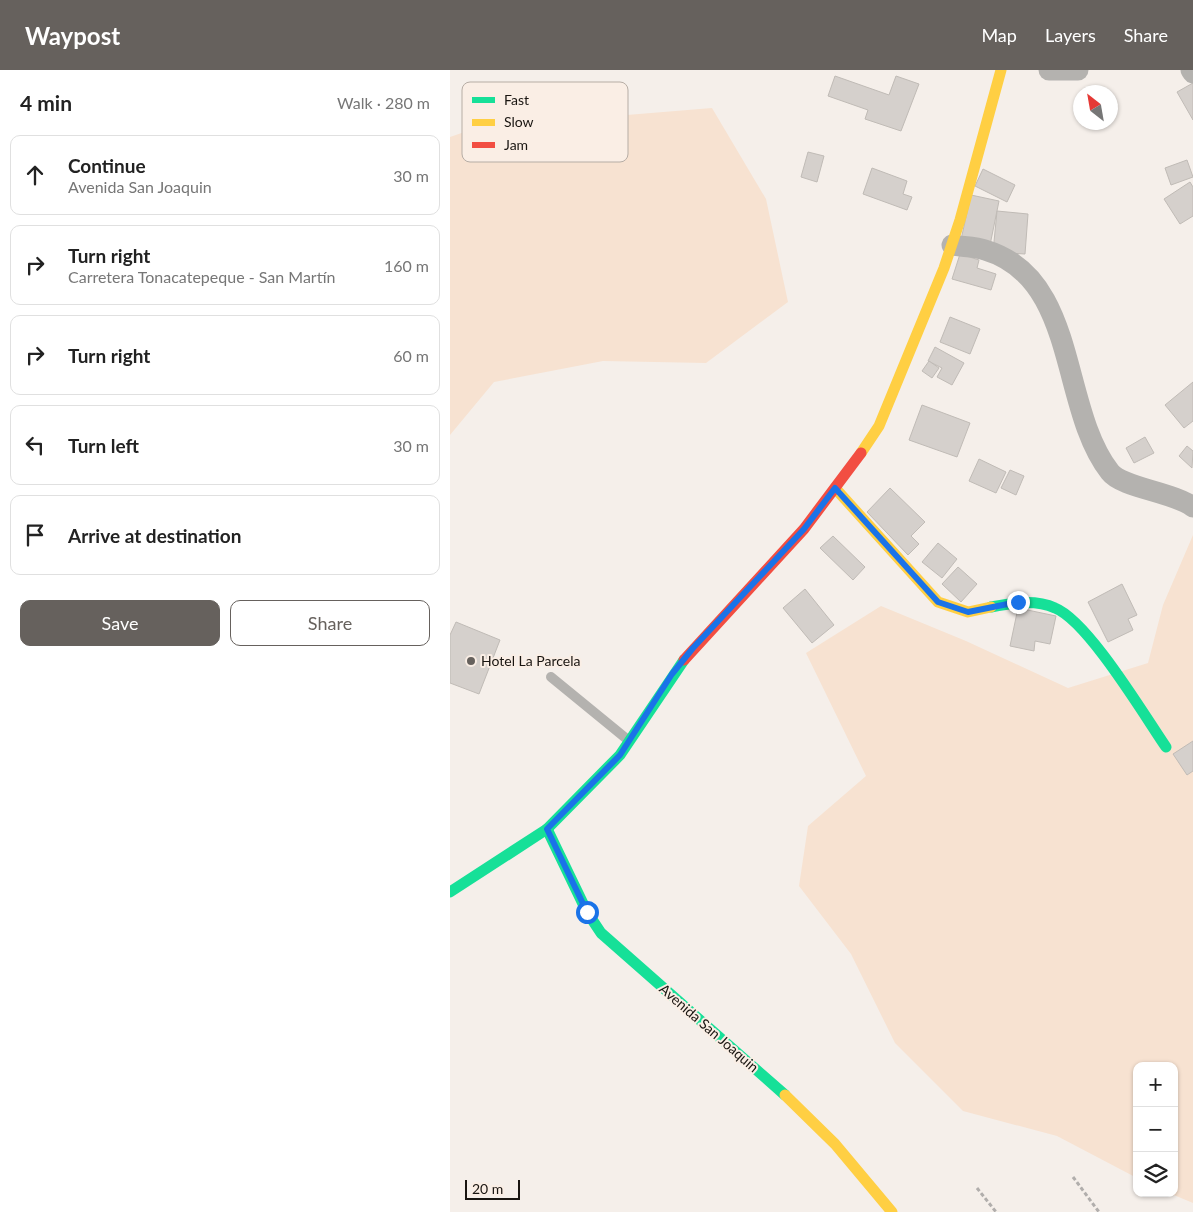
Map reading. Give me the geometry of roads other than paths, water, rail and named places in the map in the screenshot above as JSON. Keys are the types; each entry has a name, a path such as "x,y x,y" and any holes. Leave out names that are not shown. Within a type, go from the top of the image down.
{"street":[{"path":"450,892 547,829 620,755 672,674 693,648 804,529 879,426 952,246 1001,70"},
{"path":"1049,70 1078,70"},
{"path":"952,246 985,249 1010,261 1028,275 1046,300 1065,351 1081,416 1096,454 1112,475 1142,488 1183,499 1193,507"},
{"path":"835,488 938,602 968,612 1018,602 1054,607 1068,615 1098,648 1166,747"},
{"name":"Avenida San Joaquin","path":"547,829 587,912 601,932 781,1091 836,1144 892,1212"}],"lane":[{"path":"551,677 629,741"}],"place":[{"name":"Hotel La Parcela","path":"471,661"}]}
